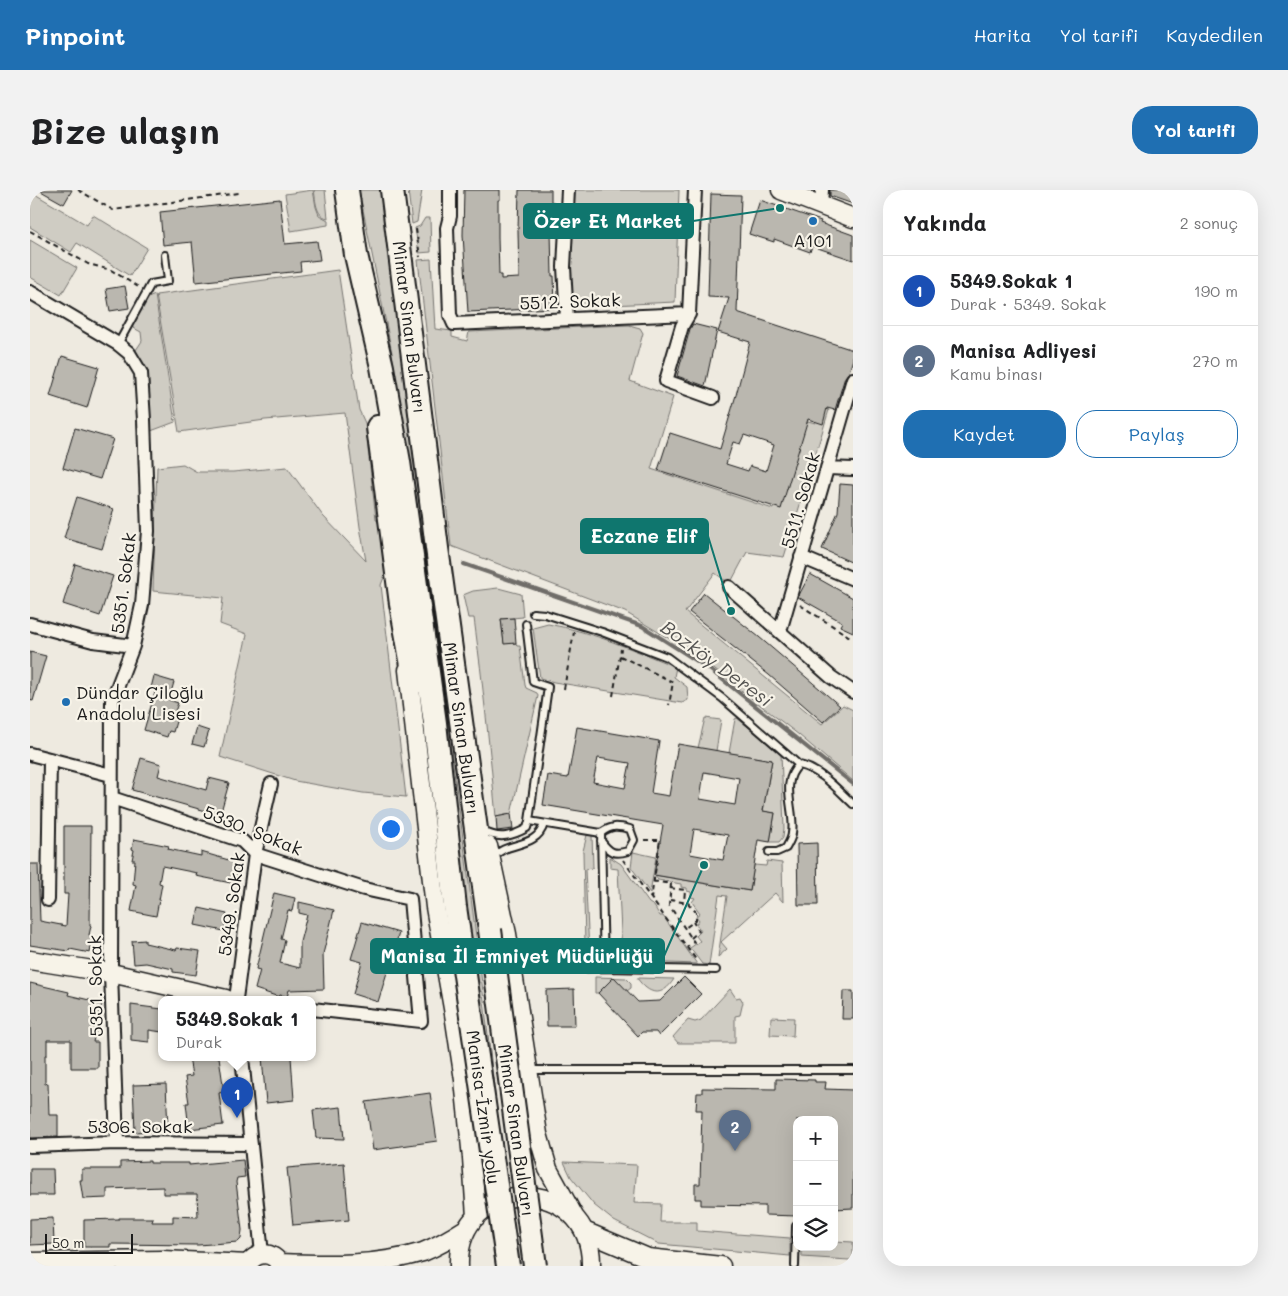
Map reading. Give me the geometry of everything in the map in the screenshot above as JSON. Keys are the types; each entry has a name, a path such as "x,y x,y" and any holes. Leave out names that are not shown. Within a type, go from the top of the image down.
{"highway":[{"name":"Mimar Sinan Bulvarı","path":"347,190 356,255 382,367 399,462 435,723 461,948"},
{"name":"Mimar Sinan Bulvarı","path":"392,190 438,548 535,1266"},
{"path":"356,255 401,604 455,907"},
{"name":"Manisa-İzmir yolu","path":"461,948 508,1266"}],"main road":[{"path":"780,190 821,197 853,218"},
{"path":"401,604 435,907 464,1080 472,1158 472,1223"},
{"path":"461,715 507,934 538,1134 548,1169 579,1224 591,1255 591,1266"},
{"path":"30,960 112,973 213,996"},
{"path":"459,1266 458,1256 461,1241 480,1212 498,1200 518,1195 539,1196 559,1204 579,1224 648,1258 721,1266"},
{"path":"30,1262 252,1261 272,1256 281,1265 361,1265 397,1260 422,1252 472,1223"}],"street":[{"name":"5512. Sokak","path":"450,190 450,216 447,228 450,315 454,324 689,314"},
{"path":"567,319 564,267 568,190"},
{"path":"695,190 689,314 682,326 666,382 713,398"},
{"name":"5351. Sokak","path":"30,292 118,344 129,353 140,373 144,420 148,531 142,604 133,646 112,701 112,973 116,1143"},
{"name":"5511. Sokak","path":"780,631 853,379"},
{"path":"828,468 853,469"},
{"path":"801,557 853,580"},
{"path":"729,587 831,677 853,692"},
{"path":"30,624 93,641 133,646"},
{"path":"30,754 111,775"},
{"path":"48,900 50,759"},
{"name":"5349. Sokak","path":"236,996 255,854 271,784"},
{"name":"5330. Sokak","path":"112,798 242,841 255,854 364,890 410,899 421,1021 316,1010"},
{"path":"242,1061 251,1144 252,1261"},
{"name":"5306. Sokak","path":"30,1146 116,1143 251,1144"}],"lane":[{"path":"118,344 151,284 168,281 165,255"},
{"path":"533,613 622,639 667,657 722,698 799,765 806,766 822,777 853,804"},
{"path":"484,830 490,834 504,836 527,828 529,821 548,687 533,682 526,624"},
{"path":"769,852 777,852 786,848 792,833 789,789 794,770 799,765"},
{"path":"529,821 601,833 617,826 630,829 634,840 628,851 619,854 608,851 601,841"},
{"path":"491,861 498,853 532,841 542,830 544,824"},
{"path":"601,833 604,968"},
{"path":"557,969 716,970"},
{"path":"528,1070 853,1070"},
{"path":"795,1251 795,1266"}],"path":[{"path":"78,190 113,210 239,193 241,190"},
{"path":"416,229 420,257"},
{"path":"30,230 88,264 111,270 146,292"},
{"path":"789,598 853,638"},
{"path":"564,689 576,624"},
{"path":"613,696 622,639"},
{"path":"620,656 673,682 668,705"},
{"path":"634,840 660,840 651,899"},
{"path":"619,854 703,969"},
{"path":"653,881 671,884 669,905 694,942 687,947"},
{"path":"670,888 685,890 684,902"},
{"path":"669,900 688,902 696,912 696,920 685,928"},
{"path":"691,938 699,931 693,922"}],"shaded area":[{"path":"313,190 319,215 328,220 328,225 291,231 285,194"},
{"path":"314,190 325,190 328,218 318,211"},
{"path":"359,190 381,190 423,533 417,533 414,522 392,353"},
{"path":"408,190 422,190 417,222 412,224"},
{"path":"569,190 679,190 675,302 568,307"},
{"path":"33,193 87,225 93,215 147,248 130,276 77,243 71,252 30,227 30,198"},
{"path":"425,218 430,218 431,252 419,253 415,228 420,226"},
{"path":"30,240 77,268 61,295 30,277"},
{"path":"431,259 435,329 452,331 452,337 467,341 469,332 629,325 640,328 643,333 630,381 673,397 651,469 773,509 801,419 815,423 820,407 829,410 784,557 747,552 730,584 715,573 685,612 822,724 843,705 853,710 853,781 799,735 693,653 625,612 451,546 418,260"},
{"path":"338,270 359,410 365,423 376,519 380,526 386,572 381,585 406,797 363,793 295,781 220,757 247,634 220,624 223,598 153,591 157,467 183,464 197,472 233,472 287,467 323,516 366,561 345,413 265,420 179,432 156,295"},
{"path":"155,295 175,422 151,431 146,381 134,353 142,341 141,332 130,326 143,300"},
{"path":"498,588 521,594 523,617 501,619 504,643 516,643 517,646 520,646 526,688 537,693 538,696 511,814 496,817 474,618 468,618 463,595 473,591"},
{"path":"423,593 430,593 479,958 503,1162 496,1162"},
{"path":"548,624 597,637 676,667 674,677 687,687 688,700 682,703 554,682 540,678 533,628"},
{"path":"705,718 721,720 716,751 698,748"},
{"path":"737,718 781,753 784,828 783,837 779,842 770,842 775,813 763,811 772,760 729,753 735,719"},
{"path":"587,835 592,835 593,868 585,869 589,952 595,952 594,961 571,962 570,946 585,945 583,851"},
{"path":"633,852 656,857 650,893 631,867"},
{"path":"610,857 621,864 649,903 654,906 660,916 663,916 697,964 613,960 612,954 622,953 618,869 610,868"},
{"path":"767,861 782,863 783,902 775,893 721,942 727,949 718,957 727,896 719,895 709,965 702,964 690,948 700,941 696,936 701,931 696,924 699,920 696,916 700,913 692,902 695,898 691,897 691,892 687,891 687,888 681,887 681,884 658,880 654,875 750,891 754,865 766,866"},
{"path":"595,977 626,978 631,983 631,988 627,991 614,978 598,993 595,993"},
{"path":"637,978 674,979 665,989 656,992 646,988"},
{"path":"730,989 736,998 740,997 743,1002 740,1015 735,1016 735,1043 678,1043 673,1037 688,1020 695,1022 701,1020"},
{"path":"771,1017 794,1018 793,1036 770,1035"},
{"path":"564,1162 637,1165 634,1203 661,1204 660,1222 697,1222 697,1231 790,1238 790,1256 659,1244 614,1221 594,1205 571,1177"},
{"path":"838,1241 853,1242 853,1259 802,1257 802,1251 838,1251"}],"building":[{"path":"39,190 72,190 64,204"},
{"path":"464,190 500,190 500,200 498,200 498,237 499,275 501,275 501,279 519,278 519,190 551,190 551,202 554,202 553,231 551,231 555,308 468,312 463,235"},
{"path":"830,190 853,190 853,204 830,196"},
{"path":"711,194 741,195 737,312 853,350 853,359 849,372 845,377 835,410 827,408 823,424 808,419 781,509 658,470 670,433 720,449 736,395 750,342 718,332 729,298 708,297","holes":["744,435 774,445 766,471 750,466 748,471 726,464 733,442 740,444"]},
{"path":"280,199 285,244 317,241 320,260 300,262 301,271 196,282 192,242 163,245 160,212"},
{"path":"760,200 821,221 820,223 853,235 853,260 812,246 810,252 774,239 774,242 749,234"},
{"path":"125,286 129,308 110,311 106,289"},
{"path":"693,324 717,330 705,386 677,376"},
{"path":"62,356 99,367 87,408 50,396"},
{"path":"75,428 113,439 100,479 63,468"},
{"path":"840,484 853,485 853,563 822,549 838,512"},
{"path":"77,497 114,509 102,549 64,538"},
{"path":"75,564 113,576 100,616 63,604"},
{"path":"810,574 853,598 853,632 840,626 842,622 798,597"},
{"path":"704,593 840,706 823,722 769,675 689,612"},
{"path":"514,618 516,643 504,644 501,619"},
{"path":"30,652 46,656 33,701 30,700"},
{"path":"154,676 174,682 169,700 178,703 173,717 177,718 173,732 169,731 167,737 144,730 156,689 151,688"},
{"path":"197,727 209,731 204,747 192,744"},
{"path":"577,727 659,741 651,793 669,796 678,744 772,760 763,811 775,813 770,842 758,840 750,891 654,875 663,825 543,805 548,775 568,778","holes":["598,758 630,763 625,788 593,782","704,772 739,778 735,805 700,799","694,829 728,835 723,860 690,854"]},
{"path":"141,758 161,764 158,776 206,790 209,778 229,783 220,815 132,790"},
{"path":"511,814 513,829 497,831 496,817"},
{"path":"64,826 91,826 91,926 89,935 93,936 90,953 30,945 30,864 38,864 40,921 66,926 68,894 64,894"},
{"path":"134,839 169,846 168,849 201,856 201,852 239,863 236,884 196,876 197,873 162,866 159,883 162,884 156,916 131,911 136,885 133,884 135,860 132,860 134,850 132,849"},
{"path":"817,843 818,905 798,905 797,844"},
{"path":"274,893 295,898 292,911 288,910 281,939 285,940 280,963 300,968 300,942 307,915 299,913 299,902 334,910 323,954 324,989 289,990 287,996 276,996 255,989 260,970 256,969"},
{"path":"199,908 227,914 224,931 195,925"},
{"path":"362,922 399,933 378,1002 353,994 362,962 351,959"},
{"path":"145,940 145,943 176,950 177,948 200,951 196,975 173,972 173,969 146,963 134,964 132,941"},
{"path":"614,977 638,1002 660,1001 684,977 701,994 659,1036 656,1032 642,1032 638,1036 598,993"},
{"path":"30,983 69,992 68,995 102,1003 93,1042 98,1042 98,1068 71,1068 71,1040 47,1040 45,1084 48,1083 49,1115 58,1115 58,1137 30,1138"},
{"path":"574,989 575,1026 547,1026 546,990"},
{"path":"843,991 853,991 853,1019 842,1019"},
{"path":"131,1005 158,1008 158,1031 149,1030 149,1042 131,1040"},
{"path":"190,1061 220,1061 224,1092 219,1093 223,1125 189,1129 186,1103 189,1103 185,1077 192,1076"},
{"path":"262,1061 291,1061 294,1100 266,1103"},
{"path":"776,1079 815,1080 815,1082 826,1082 825,1089 853,1090 853,1208 838,1209 838,1116 793,1116 793,1216 765,1215 765,1206 701,1205 701,1199 695,1199 695,1184 700,1184 702,1110 696,1110 697,1093 702,1093 702,1088 776,1089"},
{"path":"166,1084 168,1130 135,1132 133,1085"},
{"path":"430,1093 437,1141 373,1150 366,1102"},
{"path":"341,1107 344,1139 316,1138 313,1110"},
{"path":"243,1160 245,1177 237,1178 236,1182 242,1230 241,1239 238,1242 198,1245 110,1244 110,1247 84,1247 84,1220 153,1218 152,1222 173,1222 173,1216 198,1217 197,1194 163,1194 163,1187 107,1189 107,1198 83,1199 80,1180 82,1180 82,1169 120,1169 120,1162 150,1161 150,1163 189,1163 189,1165"},
{"path":"344,1163 349,1220 293,1225 287,1168"},
{"path":"30,1169 53,1169 54,1195 30,1195"},
{"path":"53,1218 54,1244 30,1245 30,1219"}],"waterway":[{"name":"Bozköy Deresi","path":"464,564 642,626 708,668 853,784"}],"place":[{"name":"Özer Et Market","path":"780,208"},
{"name":"A101","path":"813,221"},
{"name":"Eczane Elif","path":"731,611"},
{"name":"Dündar Çiloğlu Anadolu Lisesi","path":"66,702"},
{"name":"Manisa İl Emniyet Müdürlüğü","path":"704,865"},
{"name":"5349.Sokak 1","path":"237,1118"},
{"name":"Manisa Adliyesi","path":"735,1151"}]}
